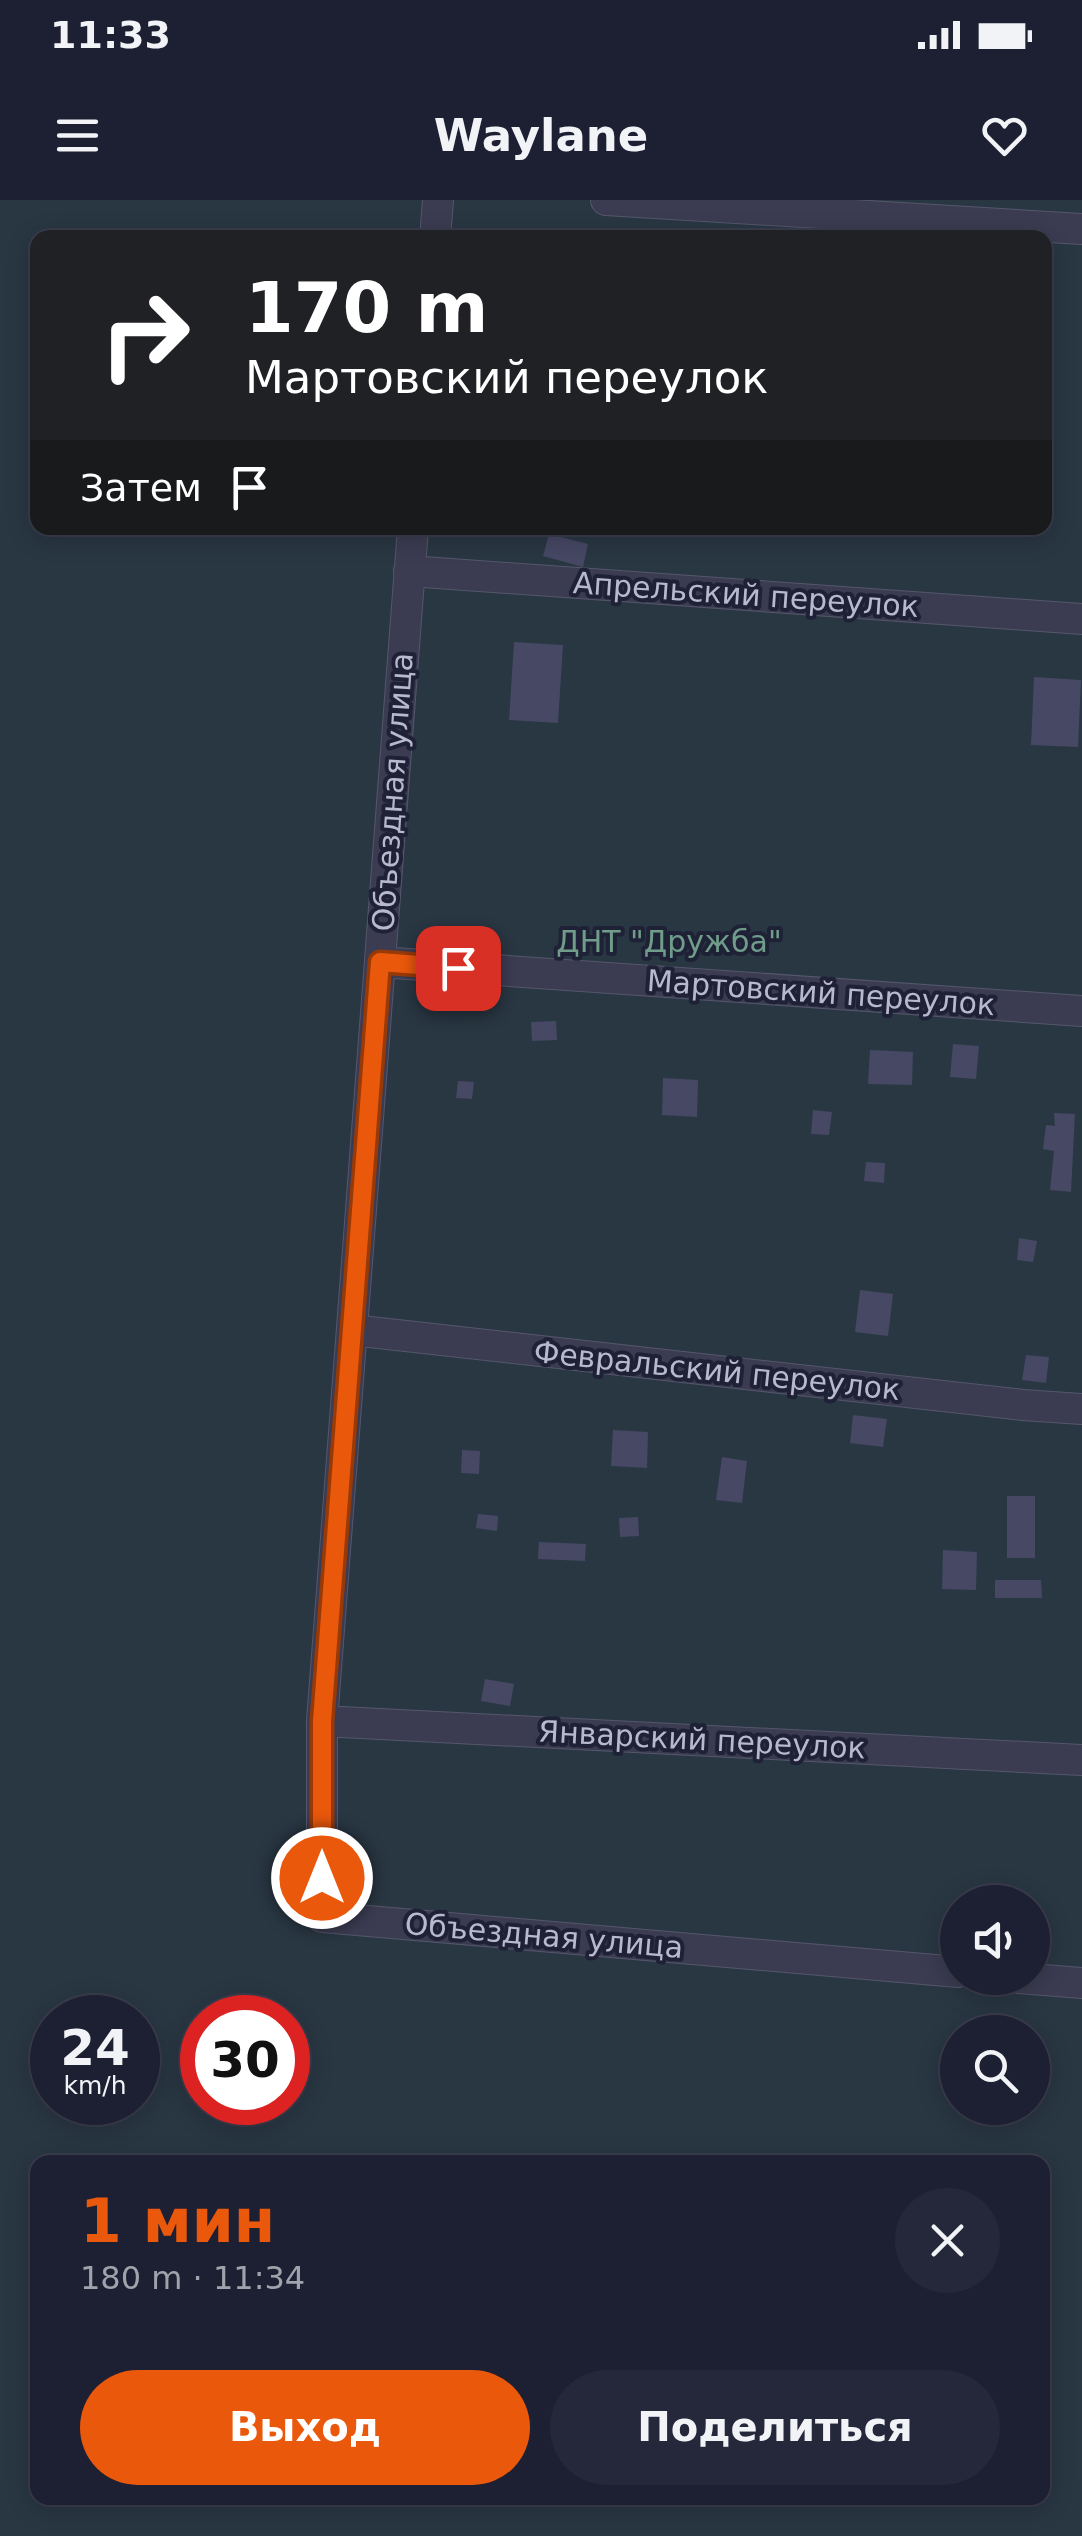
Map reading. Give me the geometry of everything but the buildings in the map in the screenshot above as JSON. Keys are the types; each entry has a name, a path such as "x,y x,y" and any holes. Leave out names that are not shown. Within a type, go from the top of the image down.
{"street":[{"path":"436,230 438,200"},
{"path":"606,200 1082,230"},
{"name":"Объездная улица","path":"413,535 322,1721 322,1916 940,1970"},
{"name":"Апрельский переулок","path":"410,571 1082,619"},
{"name":"Мартовский переулок","path":"380,962 1082,1011"},
{"name":"Февральский переулок","path":"352,1330 1023,1406 1082,1409"},
{"name":"Январский переулок","path":"322,1721 1082,1760"},
{"path":"1050,1980 1082,1983"}],"green space":[{"name":"ДНТ \"Дружба\"","path":"0,200 1082,200 1082,2536 0,2536"}],"route":[{"path":"322,1878 322,1721 380,962 458,968"}]}
